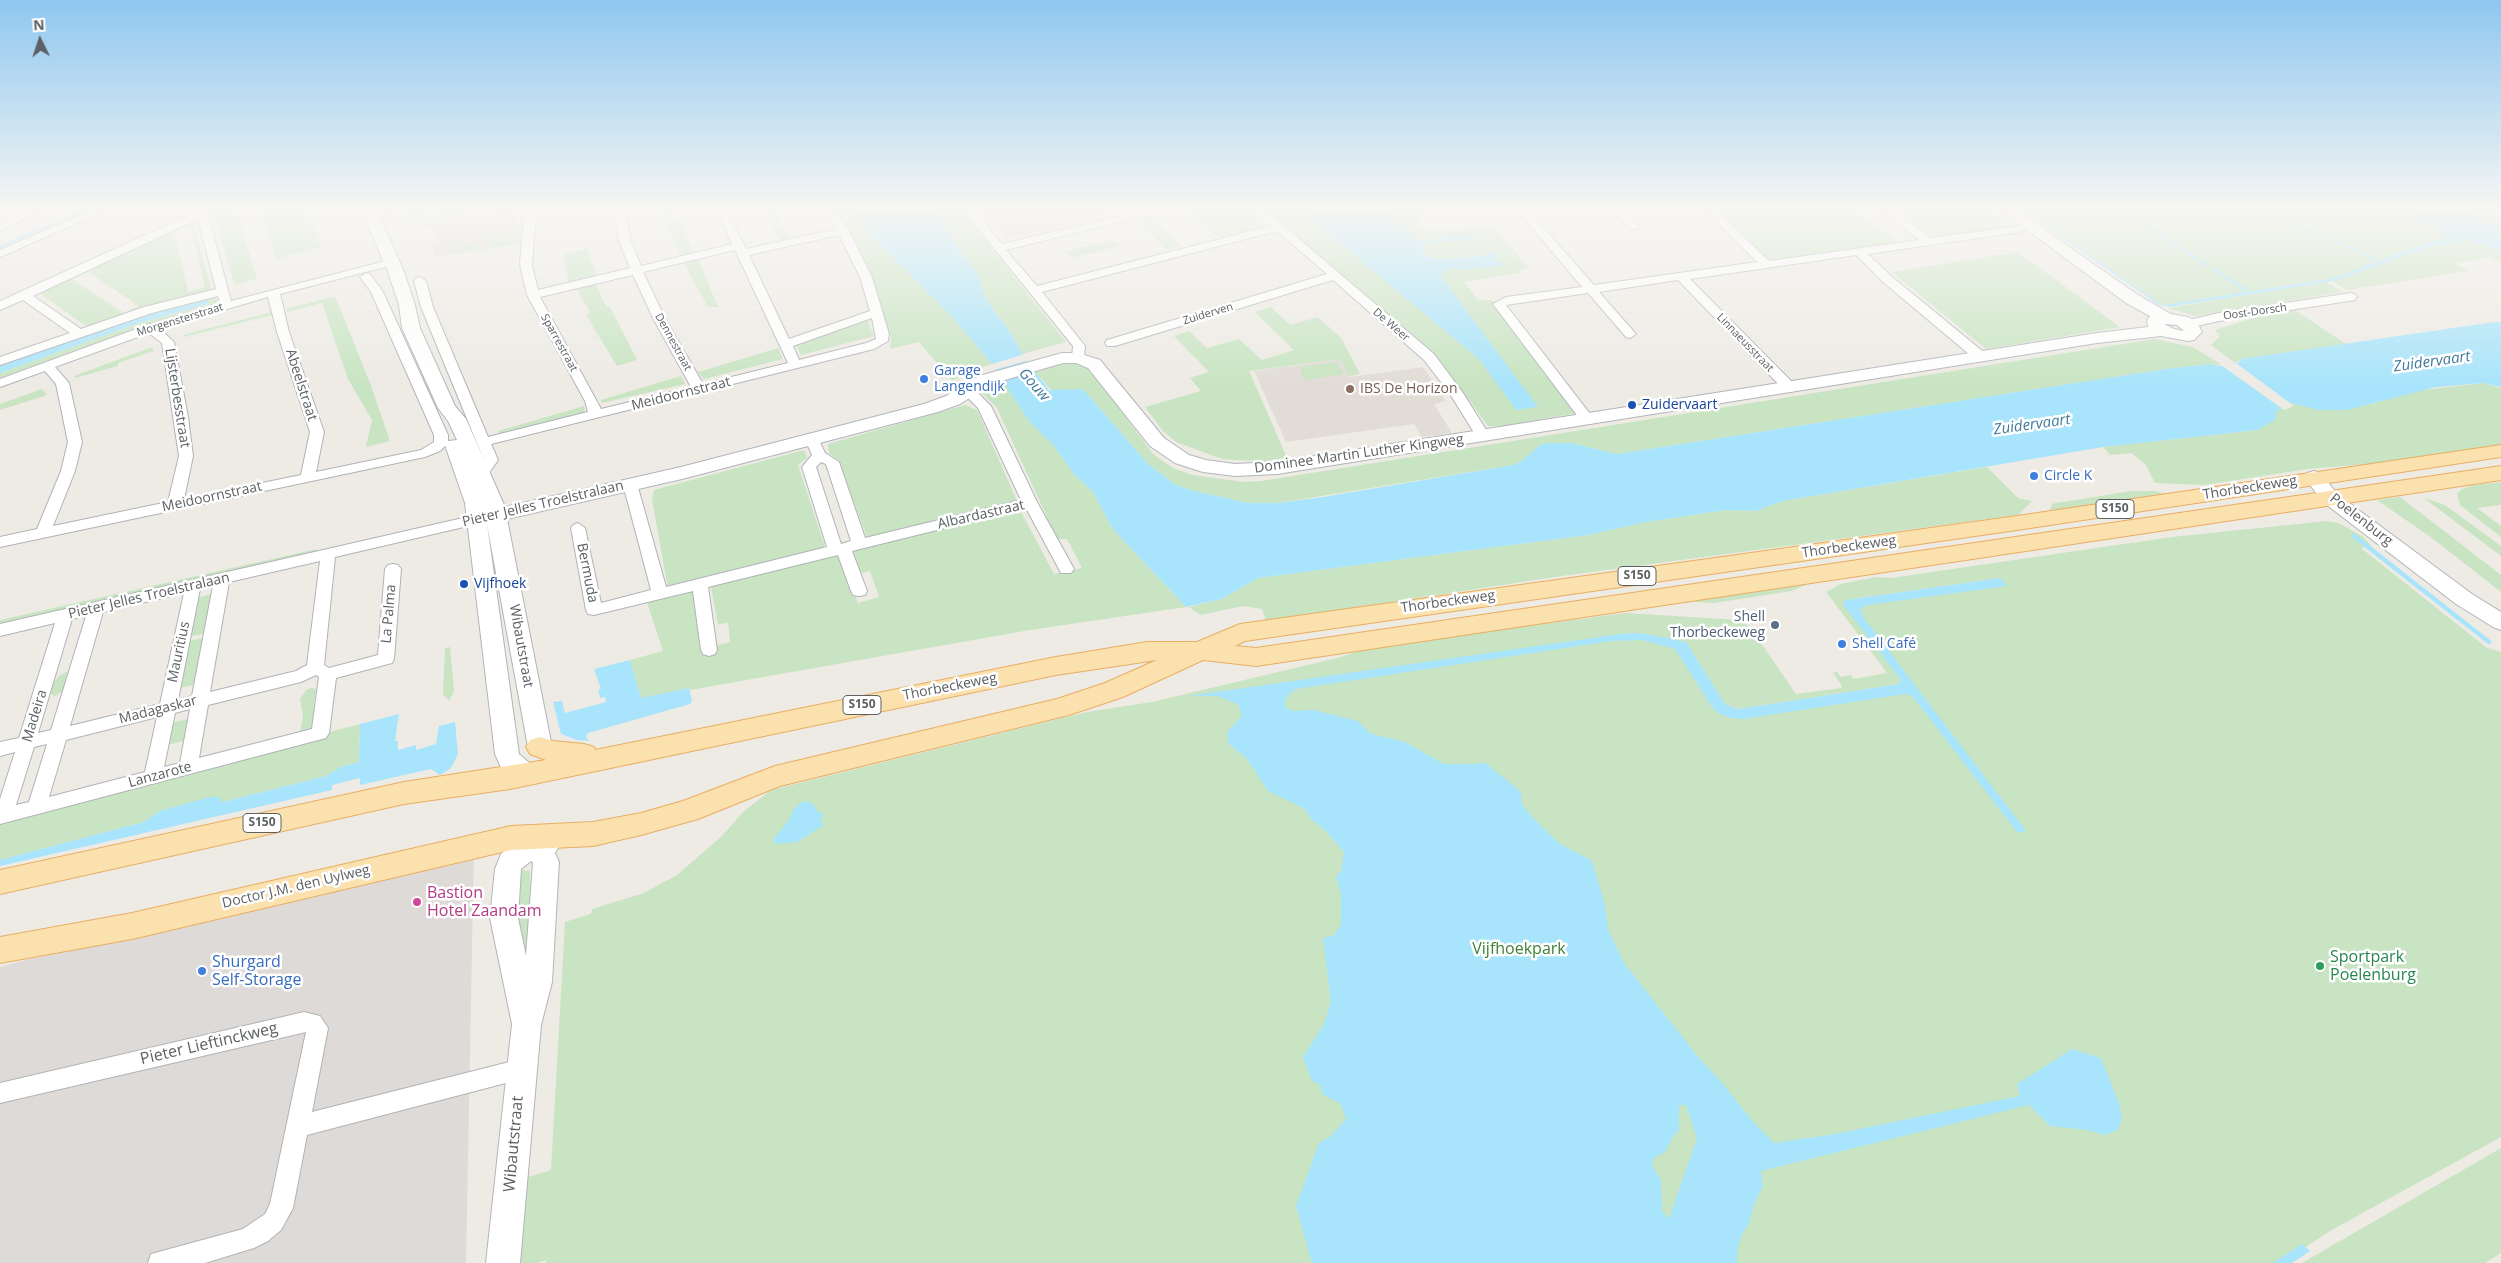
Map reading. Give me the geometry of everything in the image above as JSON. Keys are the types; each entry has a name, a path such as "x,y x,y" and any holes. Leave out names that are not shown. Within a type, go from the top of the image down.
{"main road":[{"name":"Thorbeckeweg","path":"593,834 688,811 775,777 1060,708 1114,690 1240,633 1433,604 2017,523 2314,477 2501,451"},
{"name":"Thorbeckeweg","path":"526,774 1056,666 1147,650 1201,651 1256,657 1635,603 2340,496 2501,474"},
{"path":"2171,490 2213,494"},
{"path":"2017,523 2040,510"},
{"path":"1814,589 1845,570"},
{"path":"1635,603 1699,610"},
{"name":"S150","path":"540,747 568,754 588,754 655,742 1024,664 1188,637 1240,633"},
{"name":"S150","path":"0,882 404,793 526,774"},
{"name":"Doctor J.M. den Uylweg","path":"0,950 132,926 511,838 593,834"}],"street":[{"path":"0,306 80,269"},
{"path":"218,269 226,306"},
{"name":"Morgensterstraat","path":"0,383 151,328 273,292 366,269"},
{"name":"Wibautstraat","path":"385,269 382,291 475,503 487,518 540,747"},
{"name":"Wibautstraat","path":"389,269 407,305 411,328 447,408 457,419 482,473 507,754 511,763 526,774"},
{"name":"Sparrestraat","path":"527,269 533,295 592,401 596,415"},
{"path":"533,295 636,269"},
{"name":"Dennestraat","path":"636,269 660,320 699,389"},
{"path":"751,269 795,364"},
{"path":"787,344 875,313 866,277 862,269"},
{"path":"1016,269 1079,346 1078,358"},
{"path":"1033,290 1115,269"},
{"name":"De Weer","path":"1326,269 1428,357 1456,393 1483,436"},
{"path":"1573,269 1630,334"},
{"path":"1587,419 1500,304 1590,289 1739,269"},
{"path":"1877,269 1981,356"},
{"path":"2091,269 2132,298 2137,305 2160,324 2179,336 2190,335 2193,330 2188,324"},
{"name":"Zuiderven","path":"1111,343 1334,276"},
{"name":"Wibautstraat","path":"366,277 382,291 399,317 411,328"},
{"name":"Linnaeusstraat","path":"1681,277 1788,387"},
{"path":"420,281 427,307 491,460 482,473"},
{"name":"Morgensterstraat","path":"0,361 148,310 222,291"},
{"name":"Abeelstraat","path":"273,292 317,432 307,478"},
{"path":"24,295 78,333"},
{"name":"Oost-Dorsch","path":"2188,324 2219,317 2351,297"},
{"path":"407,305 427,307"},
{"name":"Meidoornstraat","path":"484,442 870,346 882,341 883,334 875,313"},
{"path":"1483,436 2122,335 2160,324"},
{"name":"Lijsterbesstraat","path":"151,328 168,342 181,417 186,456 175,505"},
{"name":"Dominee Martin Luther Kingweg","path":"1078,358 1094,364 1157,442 1182,459 1203,466 1235,470 1276,468 1483,436"},
{"name":"Pieter Jelles Troelstralaan","path":"0,630 630,484 815,447 938,406 985,380 1050,360 1078,358"},
{"path":"42,533 68,471 75,442 62,383 47,366"},
{"path":"968,391 984,406 1030,502"},
{"name":"Wibautstraat","path":"447,408 447,436"},
{"name":"Meidoornstraat","path":"0,542 425,453 441,443 447,436"},
{"path":"859,544 832,462 815,447 809,467 839,549 859,591"},
{"name":"Poelenburg","path":"2314,477 2501,608"},
{"path":"630,484 660,594 839,549"},
{"name":"Poelenburg","path":"2340,496 2464,599 2501,622"},
{"name":"Albardastraat","path":"839,549 1030,502 1066,569"},
{"name":"Bermuda","path":"578,528 594,610 660,594"},
{"path":"321,671 328,555"},
{"name":"La Palma","path":"321,671 386,659 393,569"},
{"name":"Mauritius","path":"188,768 222,580"},
{"path":"700,584 709,650"},
{"name":"Mauritius","path":"153,777 193,586"},
{"name":"Madeira","path":"37,807 96,608"},
{"name":"Madeira","path":"2,816 64,615"},
{"name":"Madagaskar","path":"0,749 321,671"},
{"name":"Lanzarote","path":"2,816 320,733 321,671"},
{"name":"Wibautstraat","path":"526,1025 504,918 510,862 518,855 538,847 593,834"},
{"path":"511,838 534,843 538,847"},
{"name":"Wibautstraat","path":"503,1263 526,1025 538,982 546,862 538,847"},
{"name":"Pieter Lieftinckweg","path":"0,1093 304,1022 313,1023 317,1028 316,1035 281,1208 273,1222 260,1233 246,1240 160,1263"},
{"path":"297,1127 521,1069"}],"shaded area":[{"name":"IBS De Horizon","path":"1340,359 1350,377 1423,367 1446,401 1434,404 1452,433 1422,437 1414,424 1286,442 1254,371"},
{"path":"474,843 466,1263 0,1263 0,967"}],"green space":[{"path":"91,269 183,269 188,292 205,287 201,269 206,269 212,291 90,327 39,293","holes":["88,272 139,306 123,313 72,279"]},
{"path":"230,269 254,269 257,279 234,285"},
{"path":"566,269 595,269 598,277 569,284"},
{"path":"687,269 702,269 718,307 708,307"},
{"path":"864,269 905,269 954,319 992,364 969,371 952,381 919,342 890,349 891,337 877,295"},
{"path":"974,269 1008,269 1066,342 1022,354 1012,335 985,298 978,275"},
{"path":"1333,269 1524,269 1519,270 1521,273 1464,282 1478,300 1492,300 1577,413 1503,426 1488,426 1441,362"},
{"path":"1911,269 2041,269 2120,327 1986,349 1892,272"},
{"path":"2110,269 2464,269 2468,271 2347,290 2329,279 2162,305"},
{"path":"595,282 606,307 610,307 637,360 617,366 586,315 590,312 575,287"},
{"path":"2327,282 2343,292 2195,316 2167,308"},
{"path":"335,296 370,383 390,441 366,447 372,420 348,379 322,303 287,312 286,309"},
{"path":"215,297 218,304 214,307 154,322 0,378 0,373 136,324 208,304 204,298"},
{"path":"1271,307 1290,325 1318,317 1341,338 1360,374 1349,376 1340,359 1249,371 1288,460 1271,462 1222,459 1176,442 1163,431 1145,407 1201,391 1190,378 1209,372 1174,336 1189,331 1207,348 1239,339 1262,360 1294,350 1255,312"},
{"path":"2295,310 2346,344 2241,359 2235,363 2211,345 2220,336 2215,330 2266,314"},
{"path":"271,312 272,315 184,337 183,335"},
{"path":"867,320 874,336 801,355 796,345"},
{"path":"2154,339 2193,347 2222,365 2210,364 2166,369 1617,454 1571,443 1541,444 1520,462 1513,465 1278,503 1248,503 1176,485 1148,464 1083,389 1052,391 1035,372 1062,364 1086,364 1153,454 1173,468 1192,475 1244,482 1261,481"},
{"path":"152,347 154,351 118,363 118,366 75,378 74,376"},
{"path":"778,348 783,359 704,379 698,372"},
{"path":"1337,362 1344,374 1305,380 1299,367"},
{"path":"681,376 685,384 602,403 601,400"},
{"path":"1004,382 1029,421 1053,445 1073,473 1093,492 1112,528 1186,607 1030,630 690,690 689,688 641,699 630,660 663,651 647,602 695,589 707,648 730,642 728,623 718,624 711,587 840,554 858,603 879,597 870,571 859,574 851,551 1019,508 1054,574 1082,568 1067,539 1057,539 997,408 979,390"},
{"path":"2483,383 2501,388 2501,447 2380,463 2308,469 2204,485 2155,483 2146,465 2131,453 2110,455 2103,447 2258,430 2278,410 2291,403 2372,404 2414,391"},
{"path":"42,389 47,395 0,410 0,404"},
{"path":"965,405 977,410 1017,501 867,538 839,461 829,453 828,444"},
{"path":"584,406 585,411 581,414 500,436 498,431"},
{"path":"804,450 807,458 798,465 825,547 819,551 668,589 652,499 654,490"},
{"path":"1987,467 2018,498 2032,501 2018,515 1562,576 1266,621 1262,609 1243,606 1201,615 1189,607 1222,599 1258,578 1588,535 1646,522 1726,510 1756,511 1783,501"},
{"path":"2501,482 2501,505 2477,508 2501,526 2501,537 2460,505 2457,494 2462,489 2474,485"},
{"path":"2132,491 2155,491 2171,495 2049,512 2052,504"},
{"path":"2400,497 2501,575 2501,592 2432,538 2377,500"},
{"path":"2424,498 2445,505 2501,546 2501,556"},
{"name":"Vijfhoekpark","path":"2327,521 2338,523 2362,536 2371,545 2361,548 2487,648 2501,652 2501,1137 2330,1231 2281,1263 546,1263 546,1260 537,1263 519,1263 525,1178 551,1170 565,922 591,914 592,909 644,893 677,875 722,836 743,812 771,790 1087,712 1152,702 1341,657 1380,643 1626,613 1739,620 1750,627 1796,694 1841,688 1842,686 1833,673 1837,672 1841,677 1851,675 1853,679 1887,673 1826,592 1841,584 1876,577 1891,578 2172,537","holes":["2000,578 2005,585 1850,605 1911,688 1727,712 1686,642 1725,704 1738,709 1899,684 1901,680 1843,602 1859,598"]},
{"path":"317,549 316,553 0,624 0,620"},
{"path":"1804,582 1808,584 1792,591 1714,603 1695,602 1696,597"},
{"path":"216,593 208,633 186,637 195,598"},
{"path":"207,637 198,684 176,689 186,642"},
{"path":"450,647 454,691 449,701 443,694 445,648"},
{"path":"69,671 67,689 55,696 51,694 52,685 60,675"},
{"path":"316,689 313,709 318,708 315,732 299,737 303,716 300,699 306,690"},
{"path":"191,718 187,740 164,746 168,724"},
{"path":"360,724 359,762 341,767 326,776 222,802 160,811 144,822 0,860 0,818"},
{"path":"514,869 530,871 528,973 512,918"},
{"path":"2501,1148 2501,1253 2485,1263 2302,1263"}],"water":[{"name":"Gouw","path":"905,269 974,269 978,275 985,298 1012,335 1022,354 1049,390 1083,389 1148,464 1176,485 1248,503 1278,503 1323,497 1513,465 1520,462 1541,444 1571,443 1617,454 2166,369 2210,364 2221,366 2238,363 2241,359 2494,322 2501,322 2501,387 2483,383 2436,387 2347,410 2319,410 2291,403 2278,410 2275,414 2276,419 2258,430 2103,447 1783,501 1756,511 1726,510 1646,522 1588,535 1258,578 1222,599 1186,607 1112,528 1093,492 1073,473 1053,445 1029,421 992,364 954,319"},
{"path":"1371,269 1447,269 1440,275 1538,407 1516,410 1479,359"},
{"path":"2107,269 2110,269 2162,305 2329,279 2356,269 2369,269 2335,281 2169,307 2159,305"},
{"path":"204,298 208,300 208,304 136,324 0,373 0,365 122,322"},
{"path":"2000,578 2007,586 1867,605 1860,609 1864,618 2026,831 2018,833 1912,696 1905,694 1743,719 1730,718 1718,713 1712,707 1675,649 1642,640 1611,641 1296,689 1289,694 1285,701 1285,707 1293,711 1313,710 1358,721 1371,734 1405,742 1444,764 1476,764 1484,762 1514,786 1522,794 1523,806 1537,822 1560,844 1592,861 1605,905 1608,929 1624,963 1700,1059 1719,1079 1754,1123 1774,1143 1835,1134 2020,1096 2017,1084 2072,1049 2101,1058 2119,1103 2122,1119 2118,1130 2105,1135 2087,1130 2050,1126 2029,1105 1761,1171 1763,1186 1754,1204 1749,1224 1742,1234 1738,1247 1737,1263 1312,1263 1296,1206 1319,1143 1331,1136 1346,1119 1341,1104 1322,1094 1320,1085 1312,1081 1303,1057 1324,1024 1331,1002 1323,938 1334,935 1341,925 1341,894 1336,877 1341,871 1344,852 1325,830 1311,819 1305,809 1268,791 1247,759 1228,743 1227,732 1242,716 1238,704 1217,696 1188,696 1620,634 1641,633 1686,642 1725,704 1737,709 1899,684 1901,680 1844,606 1843,602 1846,600","holes":["1679,1105 1686,1105 1697,1138 1669,1219 1662,1211 1661,1180 1652,1166 1654,1158 1665,1152 1673,1136 1679,1130"]},
{"path":"630,660 641,698 689,688 692,700 690,704 588,733 586,737 589,741 577,740 561,734 553,702 562,701 565,713 606,702 605,697 600,698 598,690 601,689 594,669"},
{"path":"399,714 395,741 398,741 398,750 416,745 416,750 436,744 439,726 455,722 458,754 451,768 440,775 431,769 360,785 360,778 332,785 332,790 0,866 0,860 144,822 160,811 210,797 219,797 222,802 326,776 341,767 359,762 360,724"},
{"path":"808,801 813,804 817,811 824,815 820,820 824,825 797,842 776,844 773,840 789,820 794,809 800,803"},
{"path":"2302,1244 2310,1251 2292,1263 2273,1263"}],"pier":[{"path":"1025,354 1029,360 993,370 989,365"},
{"path":"2236,363 2294,406 2284,410 2221,365"}],"waterway":[{"path":"2213,269 2247,291"},
{"path":"2354,536 2489,642"}],"place":[{"name":"Garage Langendijk","path":"924,379"},
{"name":"IBS De Horizon","path":"1350,389"},
{"name":"Zuidervaart","path":"1632,405"},
{"name":"Circle K","path":"2034,476"},
{"name":"Vijfhoek","path":"464,584"},
{"name":"Shell Thorbeckeweg","path":"1775,625"},
{"name":"Shell Café","path":"1842,644"},
{"name":"Bastion Hotel Zaandam","path":"417,902"},
{"name":"Sportpark Poelenburg","path":"2320,966"},
{"name":"Shurgard Self-Storage","path":"202,971"}]}
